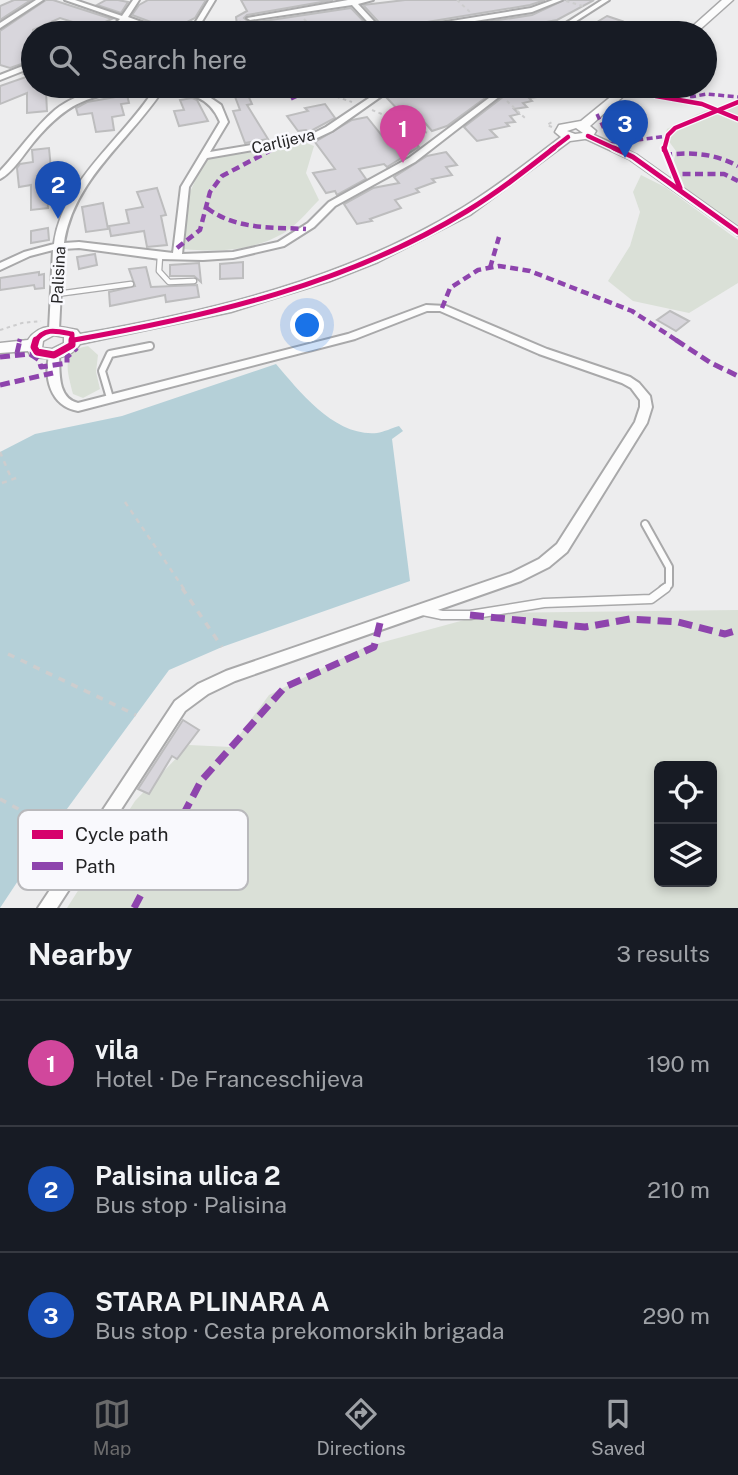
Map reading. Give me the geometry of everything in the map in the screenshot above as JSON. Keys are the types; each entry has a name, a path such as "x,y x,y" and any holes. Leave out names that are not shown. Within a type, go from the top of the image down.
{"main road":[{"path":"704,21 728,0"},
{"path":"34,345 39,353 54,355 68,349 74,340 209,314 347,269 462,214 508,184 562,130 586,131 618,98"},
{"path":"34,345 40,335 55,325 67,331 74,340"},
{"path":"0,348 34,345"}],"street":[{"path":"0,26 40,0"},
{"path":"68,0 134,21"},
{"path":"121,21 136,0"},
{"path":"199,21 212,0"},
{"path":"250,18 370,0"},
{"path":"463,21 532,10 561,0"},
{"path":"573,21 606,0"},
{"path":"352,1 371,21"},
{"path":"0,78 21,69"},
{"path":"0,176 69,103 83,98"},
{"name":"Palisina","path":"55,325 62,226 69,208 88,174 139,120 153,98"},
{"path":"177,257 184,193 202,156 222,128 224,116 221,109 214,101 206,98"},
{"name":"Carlijeva","path":"202,156 302,140 329,129 375,98"},
{"path":"0,267 27,254 60,246 88,246 177,257 233,255 281,244 311,225 332,204 412,160 493,98"},
{"path":"586,131 633,157 738,232"},
{"path":"54,355 53,373 62,403 68,407 78,407 351,337 426,308 442,308 559,357 620,377 638,387 645,395 647,407 641,423 562,548 544,563 516,577 231,676 203,689 180,706 112,810"},
{"path":"47,908 59,890"}],"lane":[{"path":"160,256 159,271 169,282 194,281"},
{"path":"57,294 131,284"},
{"path":"110,398 102,372 110,354 150,346"},
{"path":"420,610 442,615 470,615 544,603 608,603 651,599 668,585 669,567 645,524"}],"path":[{"path":"457,0 461,3"},
{"path":"561,0 592,9"},
{"path":"298,11 306,21"},
{"path":"242,21 250,18"},
{"path":"340,98 441,138"},
{"path":"513,107 525,118"},
{"path":"0,330 22,323 55,325"},
{"path":"10,327 15,333"},
{"path":"0,452 12,480"},
{"path":"2,483 19,477"},
{"path":"125,502 222,647"},
{"path":"8,654 136,715"},
{"path":"0,799 20,810"}],"shaded area":[{"path":"738,103 738,228 670,179 676,151 665,136 667,129 701,113"},
{"path":"304,142 314,146 306,173 319,200 295,225 280,235 254,245 226,250 184,249 190,192 205,159"},
{"path":"641,175 665,187 738,240 738,283 689,313 633,301 608,281 630,246 640,212 633,192"},
{"path":"88,346 98,355 96,372 100,389 83,398 73,394 68,364 73,352"},
{"path":"738,610 738,908 67,908 78,890 248,890 248,810 129,810 189,745 231,747 269,695 365,647 490,613"}],"water":[{"path":"276,364 307,399 347,428 377,433 399,426 403,431 392,439 410,581 222,647 169,670 66,810 18,810 18,881 0,908 0,452 35,434 122,416"}],"building":[{"path":"14,0 31,0 0,20 0,6"},
{"path":"46,0 112,19 70,21 60,18 53,21 21,21 21,64 10,68 0,65 0,31"},
{"path":"106,0 128,2 121,13 97,5"},
{"path":"148,0 206,0 195,18 189,21 148,21 132,15 139,5"},
{"path":"241,0 333,0 247,15 244,18 248,21 236,21 236,17 247,11"},
{"path":"405,0 545,0 530,5 433,21 378,21 363,5"},
{"path":"564,0 594,0 557,20 492,21 532,15"},
{"path":"351,8 363,21 263,21"},
{"path":"607,16 622,21 599,21"},
{"path":"21,79 21,95 0,104 0,86"},
{"path":"27,98 46,98 47,111 27,113"},
{"path":"128,98 129,103 121,104 124,115 112,117 114,130 96,132 92,113 78,115 76,108 87,102"},
{"path":"236,98 249,98 252,104 247,105 268,139 245,143 233,111 240,110"},
{"path":"387,98 485,98 447,126 432,131 414,110 400,112"},
{"path":"502,98 529,98 532,101 523,103 527,107 514,109 519,114 510,116 515,122 490,130 497,137 477,141 464,127"},
{"path":"180,100 197,100 208,121 179,126 174,111 184,110"},
{"path":"325,104 335,118 309,132 298,131 287,116 308,111 305,108"},
{"path":"367,117 383,137 409,136 419,147 387,167 384,164 359,169 366,179 337,195 335,191 326,193 313,173 335,169 315,142 352,120"},
{"path":"49,148 51,169 58,168 61,191 47,193 48,208 31,210 31,185 19,187 17,168 20,164 33,162 32,150"},
{"path":"446,152 457,165 446,167 452,175 432,179 435,182 416,189 419,192 395,200 401,208 370,219 372,221 357,224 344,204 373,188 399,183 394,177 427,156"},
{"path":"157,188 166,215 161,216 167,245 147,247 144,231 111,236 109,226 129,223 126,210 143,207 137,192"},
{"path":"103,203 108,229 86,232 82,207"},
{"path":"48,228 49,240 31,243 31,231"},
{"path":"95,254 97,265 79,269 77,257"},
{"path":"243,262 243,278 220,279 220,264"},
{"path":"199,263 201,282 194,276 170,276 170,265"},
{"path":"146,267 151,287 197,285 199,297 166,302 165,295 110,306 109,292 135,286 129,269"},
{"path":"39,272 39,275 44,274 44,288 35,289 34,285 0,290 0,278"},
{"path":"670,311 689,321 676,331 657,320"},
{"path":"183,720 199,730 177,759 172,756 149,794 138,789"}],"marked path":[{"path":"717,95 738,97"},
{"path":"597,114 604,129 622,143"},
{"path":"609,144 667,136"},
{"path":"177,248 200,230 210,192 222,176 284,143"},
{"path":"664,155 702,154 738,166"},
{"path":"670,174 724,174 738,181"},
{"path":"207,208 228,221 240,224 306,229"},
{"path":"490,268 499,237"},
{"path":"442,308 450,288 478,270 499,266 530,271 632,311 711,363 738,376"},
{"path":"17,353 20,339"},
{"path":"0,357 30,354 39,360 41,367 67,363 67,357 77,348"},
{"path":"0,385 53,373"},
{"path":"470,615 585,627 630,619 678,622 725,634 738,630"},
{"path":"186,810 201,781 285,687 374,647 380,623"},
{"path":"134,908 143,890"}],"cycle path":[{"path":"668,98 702,104 738,119"},
{"path":"680,188 664,150 668,135 675,128 738,102"},
{"path":"588,136 633,157 738,232"},
{"path":"74,340 226,309 276,295 373,259 465,212 568,137"},
{"path":"54,330 72,334 72,345 54,355 37,352 34,343 38,337 54,330"}],"place":[{"name":"STARA PLINARA A","path":"625,158"},
{"name":"vila","path":"403,163"},
{"name":"Palisina ulica 2","path":"58,219"}]}
